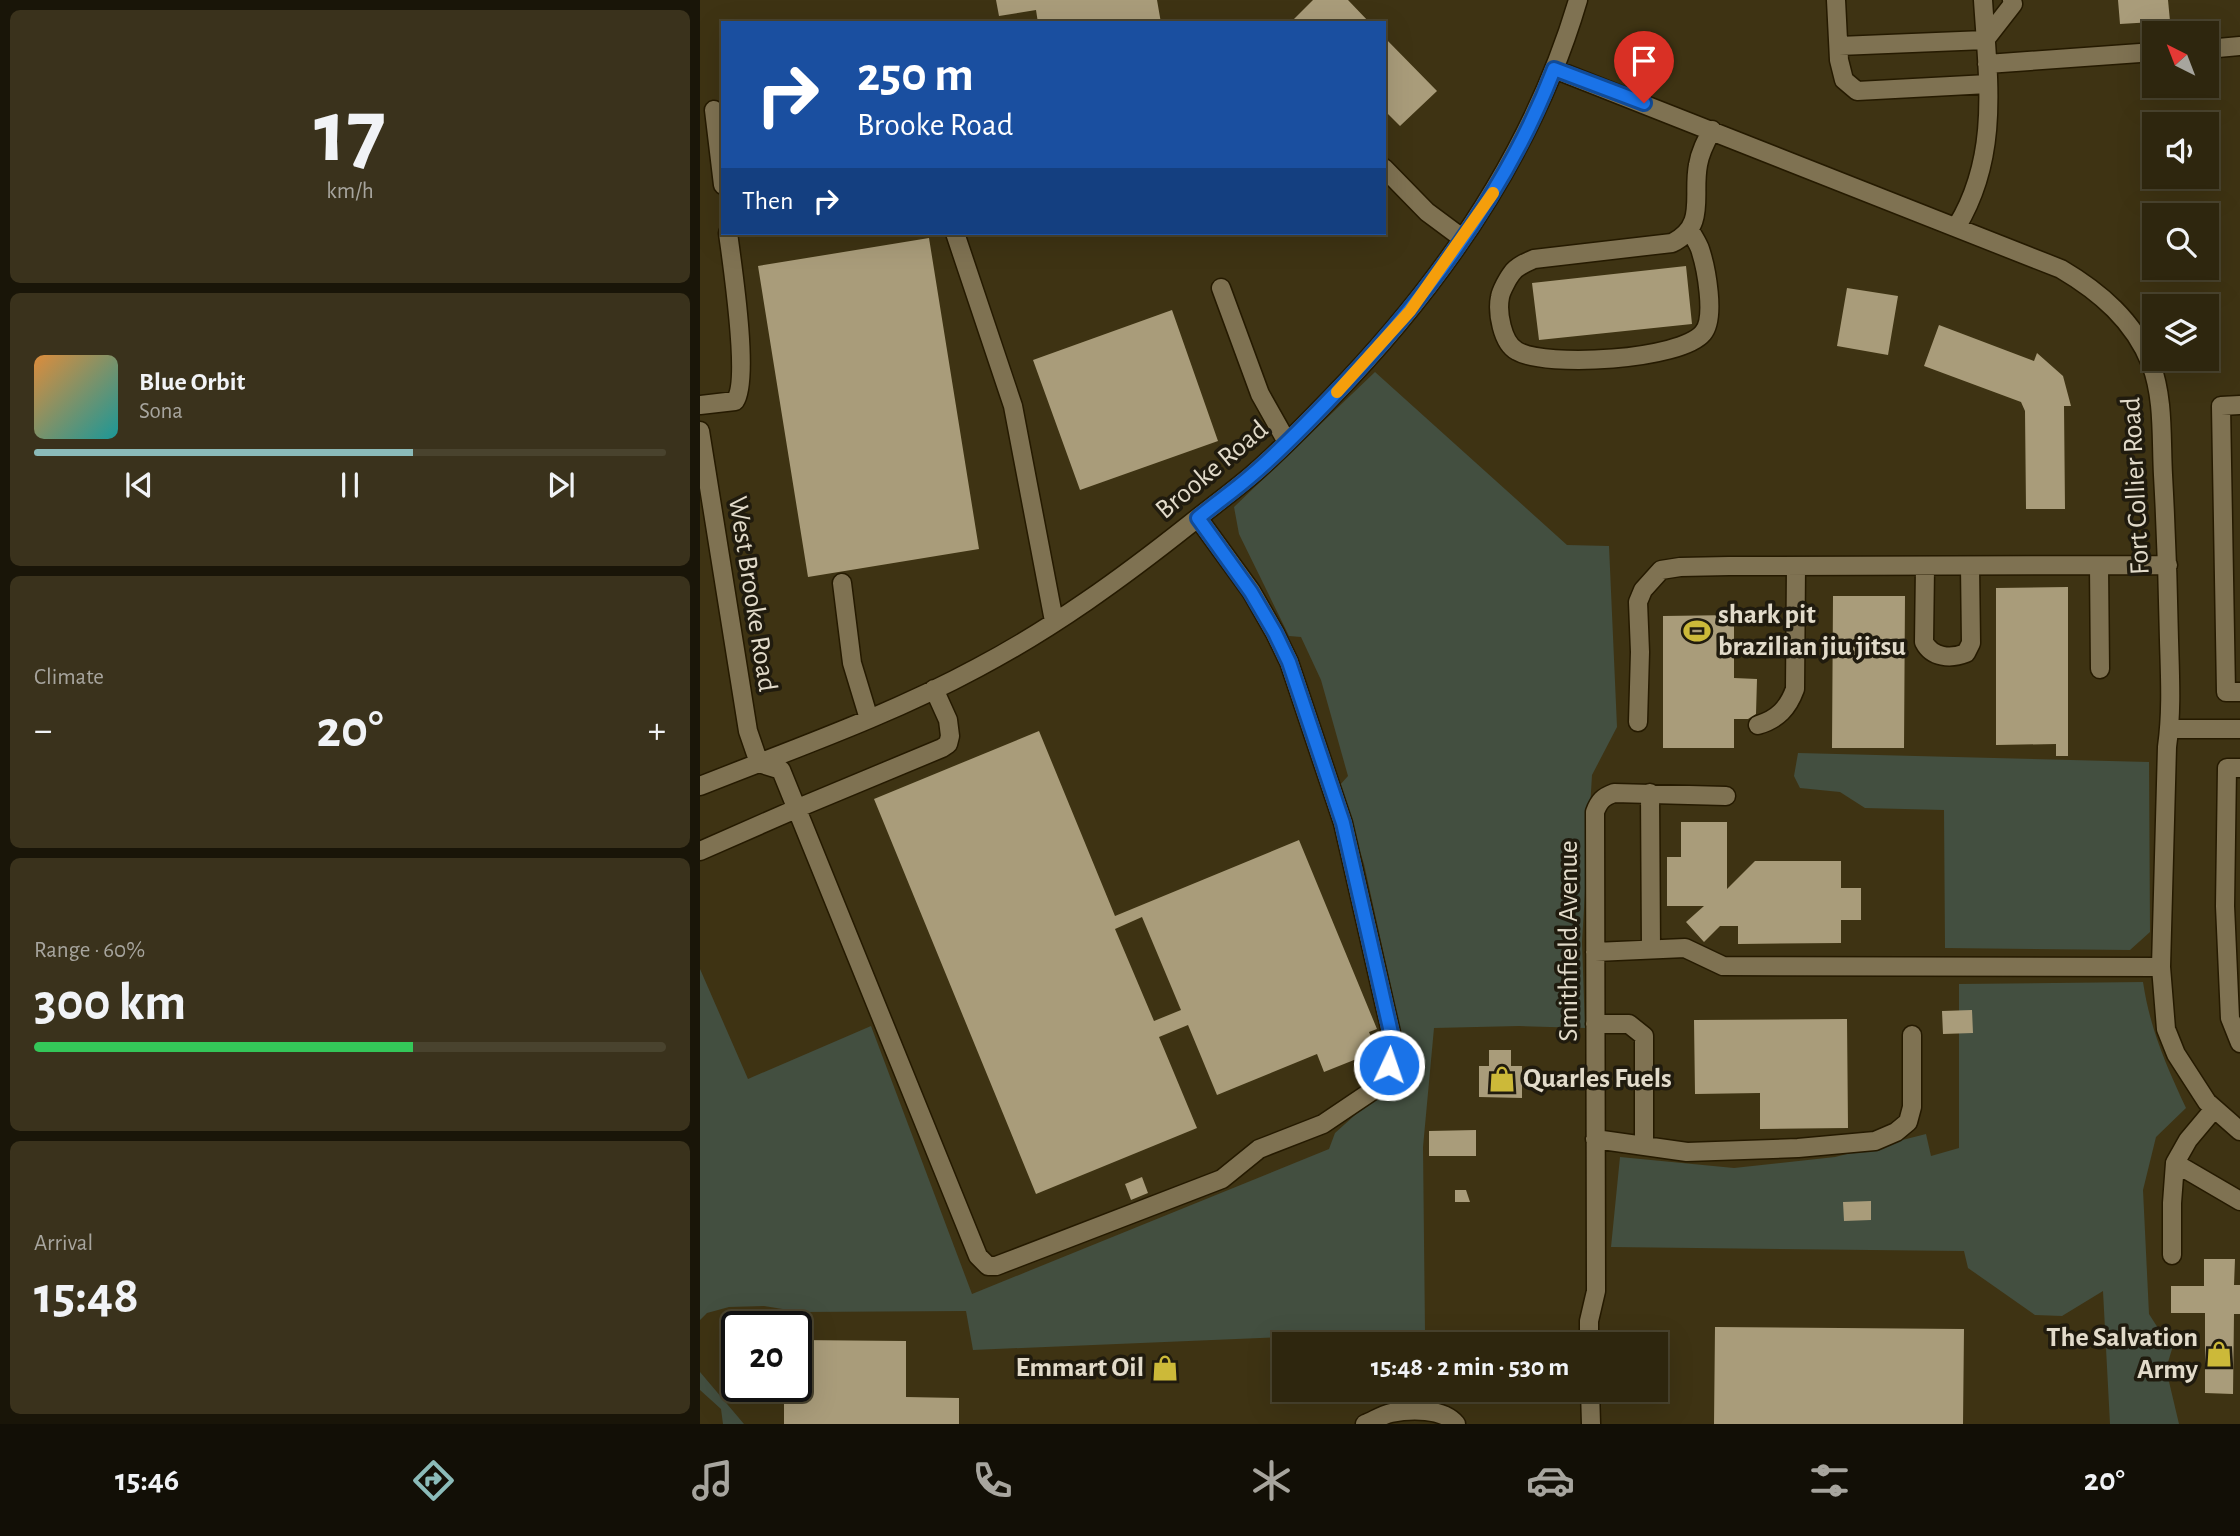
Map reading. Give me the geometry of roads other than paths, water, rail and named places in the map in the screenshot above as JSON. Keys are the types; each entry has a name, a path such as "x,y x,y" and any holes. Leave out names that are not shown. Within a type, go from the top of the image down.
{"street":[{"name":"Brooke Road","path":"700,786 869,719 1025,642 1121,579 1254,474 1358,370 1401,320 1489,200 1518,147 1554,69 1577,0"},
{"path":"1836,0 1844,80 1857,91 1988,84"},
{"path":"1956,226 1974,192 1983,166 1989,116 1983,0"},
{"path":"1839,46 1985,40 2013,4 2012,0"},
{"path":"2219,47 2240,46"},
{"path":"1987,64 2142,53"},
{"name":"Fort Collier Road","path":"1554,69 2061,269 2088,285 2109,302 2141,344 2158,387 2168,565 2169,729 2166,747 2161,967 2166,1029 2176,1055 2214,1108 2240,1131"},
{"path":"712,110 721,171"},
{"path":"1690,230 1700,249 1709,294 1709,319 1704,332 1690,344 1664,353 1562,359 1523,353 1515,350 1507,341 1502,330 1500,296 1512,273 1522,265 1534,259 1672,243 1690,230 1696,209 1697,167 1701,150 1712,130"},
{"path":"1386,170 1427,212 1462,239"},
{"path":"700,405 735,401 740,394 742,368 728,235"},
{"path":"956,235 1013,406 1054,621"},
{"path":"1221,288 1260,394 1287,442"},
{"path":"2240,405 2221,406 2226,692 2240,692"},
{"name":"West Brooke Road","path":"700,431 743,707 759,763"},
{"path":"759,763 781,770 978,1256 988,1266 996,1266 1222,1179 1259,1149 1323,1124 1373,1091 1389,1065 1392,1037 1343,823 1289,662 1251,592 1198,518"},
{"path":"1638,722 1638,602 1643,590 1661,570 1679,567 2168,565"},
{"path":"1925,567 1924,642 1928,650 1940,656 1957,657 1966,653 1970,643 1970,566"},
{"path":"2099,566 2100,670"},
{"path":"1758,725 1771,721 1783,712 1795,689 1796,567"},
{"path":"842,583 852,663 869,719"},
{"path":"700,851 948,744 948,720 934,689"},
{"path":"2169,729 2240,729"},
{"path":"2240,768 2227,768 2225,906 2230,1017 2240,1043"},
{"name":"Smithfield Avenue","path":"1589,1332 1596,1291 1595,812 1598,803 1605,796 1614,793 1650,793"},
{"path":"1651,949 1650,793 1726,796"},
{"path":"1595,952 1685,948 1723,966 2161,967"},
{"path":"1595,1024 1629,1024 1644,1036 1644,1146"},
{"path":"1595,1139 1687,1152 1798,1149 1875,1141 1896,1132 1908,1122 1912,1107 1912,1035"},
{"path":"2172,1255 2175,1163 2188,1140 2214,1108"},
{"path":"2175,1163 2240,1200"},
{"path":"1590,1402 1591,1424"},
{"path":"1365,1424 1391,1413 1427,1411 1452,1418 1456,1424"}],"place":[{"name":"shark pit brazilian jiu jitsu","path":"1697,631"},
{"name":"Quarles Fuels","path":"1502,1079"},
{"name":"The Salvation Army","path":"2219,1354"},
{"name":"Emmart Oil","path":"1165,1368"}]}
